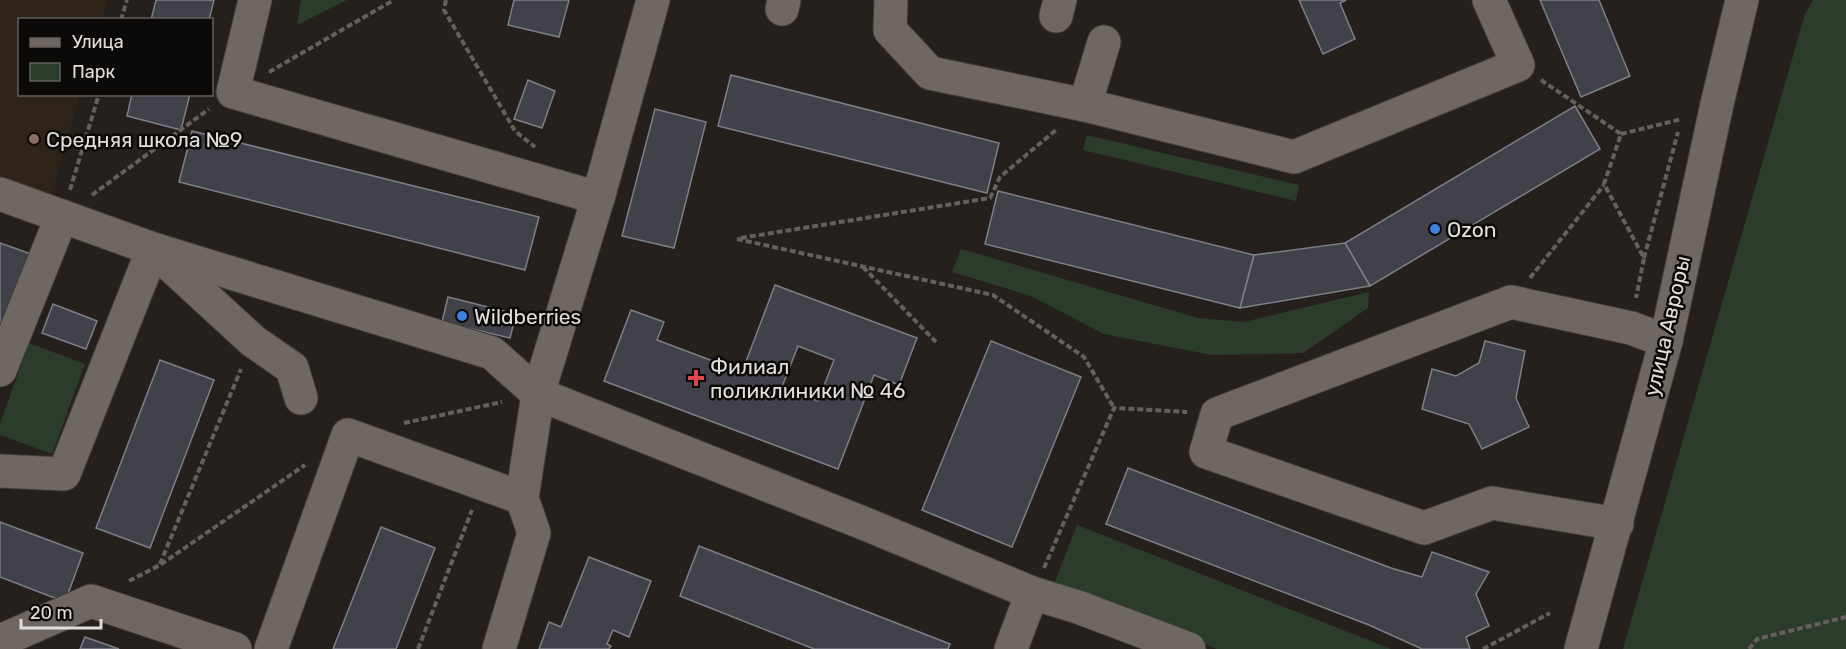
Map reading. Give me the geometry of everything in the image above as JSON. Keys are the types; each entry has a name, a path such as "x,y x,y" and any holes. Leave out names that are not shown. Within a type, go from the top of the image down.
{"street":[{"path":"255,0 233,92 598,198"},
{"path":"499,649 534,533 522,498 538,394 598,198 653,0"},
{"path":"891,0 890,30 930,74 1085,105 1294,157 1518,65 1489,0"},
{"name":"улица Авроры","path":"1581,649 1666,341 1742,0"},
{"path":"1085,105 1104,42"},
{"path":"0,194 153,249 492,353 538,394 1032,593 1078,607 1189,649"},
{"path":"0,370 62,216"},
{"path":"153,249 253,341 292,368 301,399"},
{"path":"0,471 64,474 153,249"},
{"path":"1617,525 1492,503 1424,528 1206,452 1217,414 1511,302 1630,328 1666,341"},
{"path":"271,649 348,435 522,498"},
{"path":"1011,649 1032,593"},
{"path":"0,641 91,601 235,649"}],"path":[{"path":"122,18 127,0"},
{"path":"446,0 444,10 515,131 543,153"},
{"path":"1518,65 1621,134 1682,119"},
{"path":"62,216 98,96"},
{"path":"1085,105 1000,177 990,198 737,239 993,295 1084,357 1114,408"},
{"path":"1630,328 1644,258 1684,108"},
{"path":"1511,302 1604,184 1621,134"},
{"path":"1604,184 1644,258"},
{"path":"863,266 936,342"},
{"path":"160,565 253,341"},
{"path":"1114,408 1217,414"},
{"path":"1032,593 1114,408"},
{"path":"418,649 482,483"},
{"path":"1482,649 1550,613"},
{"path":"1749,649 1757,639 1846,617"}],"shaded area":[{"name":"Средняя школа №9","path":"0,0 108,0 102,18 18,18 18,96 80,96 49,202 0,184"}],"green space":[{"path":"301,0 347,0 297,25"},
{"path":"1813,0 1846,0 1846,649 1623,649 1805,14"},
{"path":"1087,135 1299,185 1296,201 1083,150"},
{"path":"961,249 1198,318 1244,322 1369,292 1368,308 1303,353 1212,355 1104,334 1031,296 952,272"},
{"path":"29,343 85,364 52,454 0,435 0,424"},
{"path":"1077,525 1391,649 1217,649 1054,584"}],"building":[{"path":"156,0 214,0 210,18 152,18"},
{"path":"514,0 569,0 559,37 508,25"},
{"path":"1299,0 1346,0 1340,3 1355,39 1323,54"},
{"path":"1540,0 1599,0 1630,76 1581,97"},
{"path":"731,75 999,143 987,193 718,126"},
{"path":"528,80 555,91 542,128 514,119"},
{"path":"132,96 190,96 181,130 127,116"},
{"path":"1575,106 1600,149 1370,286 1345,243"},
{"path":"655,109 706,122 674,248 622,236"},
{"path":"192,131 539,217 525,270 179,182"},
{"path":"998,191 1254,255 1240,308 985,244"},
{"path":"0,243 31,254 0,336"},
{"path":"1345,243 1370,286 1240,308 1254,255"},
{"name":"Филиал поликлиники № 46","path":"775,285 917,338 899,385 874,375 838,469 604,381 631,310 664,322 657,340 742,372","holes":["798,346 834,360 818,401 782,387"]},
{"path":"448,297 516,314 510,338 442,322"},
{"path":"53,304 97,321 86,349 42,333"},
{"path":"991,341 1081,377 1012,547 922,510"},
{"path":"1485,341 1525,351 1516,398 1529,427 1482,449 1469,424 1422,409 1432,369 1456,376 1479,363"},
{"path":"160,360 214,380 150,548 96,528"},
{"path":"1128,468 1391,568 1422,577 1432,552 1489,572 1476,594 1489,626 1466,637 1470,649 1422,649 1369,625 1106,524"},
{"path":"0,522 83,553 65,602 0,577"},
{"path":"381,527 435,548 396,649 333,649"},
{"path":"699,546 950,644 948,649 814,649 680,596"},
{"path":"589,557 651,581 629,637 613,630 607,644 611,646 609,649 539,649 549,622 561,627"},
{"path":"85,637 119,649 80,649"}],"place":[{"name":"Средняя школа №9","path":"34,139"},
{"name":"Ozon","path":"1435,229"},
{"name":"Wildberries","path":"462,316"},
{"name":"Филиал поликлиники № 46","path":"696,378"}]}
